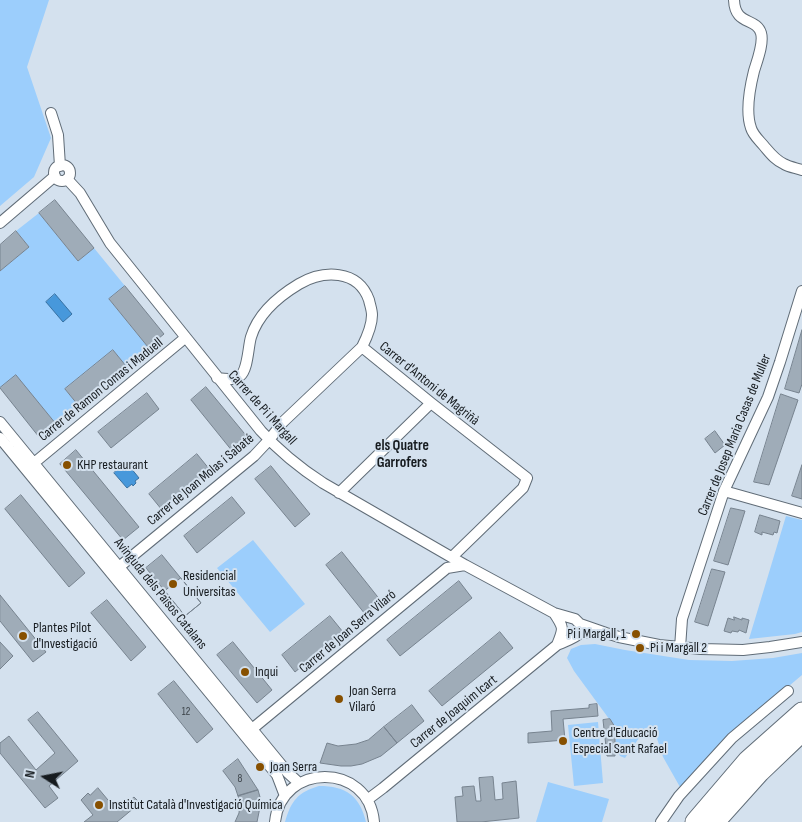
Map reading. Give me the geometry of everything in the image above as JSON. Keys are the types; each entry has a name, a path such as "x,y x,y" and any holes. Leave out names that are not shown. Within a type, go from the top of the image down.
{"highway":[{"path":"695,822 748,760 802,712"},
{"path":"715,822 760,772 802,732"}],"street":[{"path":"734,0 734,4 742,19 758,27 762,38 750,88 748,110 750,126 753,133 773,157 783,164 802,170"},
{"path":"51,113 58,134 60,166"},
{"path":"60,166 69,169 70,174 67,179 60,181 55,176 55,170 60,166"},
{"path":"0,222 55,176"},
{"name":"Carrer de Pi i Margall","path":"67,179 80,193 110,243 217,378 269,440 304,471 465,565 577,625 640,641 680,648 743,650 802,642"},
{"name":"Carrer d'Antoni de Magriñà","path":"217,378 234,379 240,376 244,369 251,336 265,312 283,295 300,283 310,279 339,274 348,276 357,282 364,289 372,309 367,336 362,347 431,404 527,478 523,488 452,557"},
{"name":"Carrer de Josep Maria Casas de Muller","path":"680,648 682,620 724,491 768,397 802,291"},
{"name":"Carrer de Ramon Comas i Maduell","path":"34,463 185,338"},
{"name":"Carrer de Joan Molas i Sabaté","path":"119,567 254,456 283,422 362,347"},
{"path":"339,493 431,404"},
{"name":"Avinguda dels Països Catalans","path":"0,422 299,784"},
{"name":"Avinguda dels Països Catalans","path":"0,438 277,775 285,796"},
{"path":"724,491 802,513"},
{"name":"Carrer de Joan Serra Vilaró","path":"252,729 447,568 465,565"},
{"path":"554,612 565,632"},
{"path":"565,632 566,621 577,625"},
{"name":"Carrer de Pi i Margall","path":"565,632 578,636 577,625"},
{"name":"Carrer de Joaquim Icart","path":"367,800 557,645 565,632"},
{"path":"661,822 679,796 732,738 788,691"},
{"path":"276,822 276,816 285,796 299,784 320,776 341,779 360,791 371,808 374,822"}],"shaded area":[{"path":"0,0 49,0 27,67 51,138 34,177 0,206"},
{"path":"39,213 78,261 94,248 125,286 109,299 148,347 126,366 113,350 65,389 78,405 56,424 16,376 0,388 0,271 29,247 16,231"},
{"path":"55,294 72,314 63,322 46,302"},
{"path":"126,462 139,478 133,486 132,484 127,488 114,473"},
{"path":"786,516 802,520 802,632 749,639"},
{"path":"253,540 305,604 270,632 217,568"},
{"path":"595,644 689,660 732,661 773,658 802,653 802,675 725,740 680,787 663,757 653,726 646,728 625,758 620,756 616,748 615,727 574,671 567,658 571,649 581,645"},
{"path":"598,722 603,783 574,786 568,725"},
{"path":"548,782 609,799 602,822 536,822"},
{"path":"319,786 337,788 350,794 360,805 366,822 285,822 296,798 306,791"}],"building":[{"path":"55,200 94,248 78,261 39,213"},
{"path":"16,231 29,247 0,271 0,245"},
{"path":"125,286 164,334 148,347 109,299"},
{"path":"802,330 802,384 799,393 785,389"},
{"path":"113,350 126,366 78,405 65,389"},
{"path":"16,375 56,424 39,437 0,388"},
{"path":"206,387 249,439 233,452 191,400"},
{"path":"147,393 159,409 111,448 98,432"},
{"path":"781,394 798,400 769,485 754,482"},
{"path":"715,431 725,445 715,453 705,439"},
{"path":"76,450 139,527 123,540 60,464"},
{"path":"197,454 210,470 162,510 149,494"},
{"path":"802,465 802,499 792,496"},
{"path":"271,466 310,514 295,527 255,479"},
{"path":"21,495 85,573 69,587 5,509"},
{"path":"232,497 245,513 197,553 184,536"},
{"path":"731,508 745,511 728,565 714,561"},
{"path":"760,515 780,521 777,533 774,532 773,535 762,532 762,535 755,532"},
{"path":"342,552 381,601 365,614 326,565"},
{"name":"Residencial Universitas","path":"162,555 201,603 185,616 146,568"},
{"path":"712,569 725,572 708,626 695,622"},
{"name":"Residencial Universitas","path":"181,578 201,603 185,616 165,591"},
{"path":"459,581 472,598 400,656 387,640"},
{"name":"Plantes Pilot d'Investigació","path":"0,595 46,652 33,662 0,621"},
{"path":"107,600 146,647 131,661 91,613"},
{"path":"330,616 343,632 295,672 282,655"},
{"path":"734,617 749,620 746,633 739,630 738,632 732,631 731,633 724,631 728,618 734,620"},
{"path":"500,632 513,648 442,706 429,691"},
{"path":"0,642 13,656 0,669"},
{"name":"Inqui","path":"233,642 272,690 257,703 217,655"},
{"path":"174,681 213,729 197,743 158,694"},
{"path":"597,704 598,716 563,719 565,740 528,743 528,733 552,731 551,711 589,708 589,705"},
{"path":"412,705 424,721 397,743 384,727"},
{"path":"38,712 78,761 49,786 58,798 45,808 0,753 0,743 9,736 36,770 55,753 28,720"},
{"path":"610,719 615,727 615,756 607,756 603,720"},
{"path":"384,727 397,743 381,756 362,764 351,766 320,763 327,743 338,746 356,744 368,740"},
{"path":"238,759 258,790 238,796 235,787 223,771"},
{"path":"493,777 495,800 503,799 502,783 516,781 519,818 481,822 457,822 455,797 463,796 462,787 474,786 476,801 481,801 479,778"},
{"name":"Institut Català d'Investigació Química","path":"98,788 113,806 119,810 134,797 140,803 117,822 84,822 93,815 81,800 88,793 90,795"},
{"path":"258,790 260,807 257,822 235,822 239,813 240,801 238,796"}],"place":[{"name":"KHP restaurant","path":"67,465"},
{"name":"Residencial Universitas","path":"173,584"},
{"name":"Pi i Margall, 1","path":"636,634"},
{"name":"Plantes Pilot d'Investigació","path":"23,636"},
{"name":"Pi i Margall 2","path":"640,648"},
{"name":"Inqui","path":"245,672"},
{"name":"Joan Serra Vilaró","path":"339,699"},
{"name":"Centre d'Educació Especial Sant Rafael","path":"563,741"},
{"name":"Joan Serra","path":"260,767"},
{"name":"Institut Català d'Investigació Química","path":"99,805"}],"district":[{"name":"els Quatre Garrofers","path":"402,454"}]}
